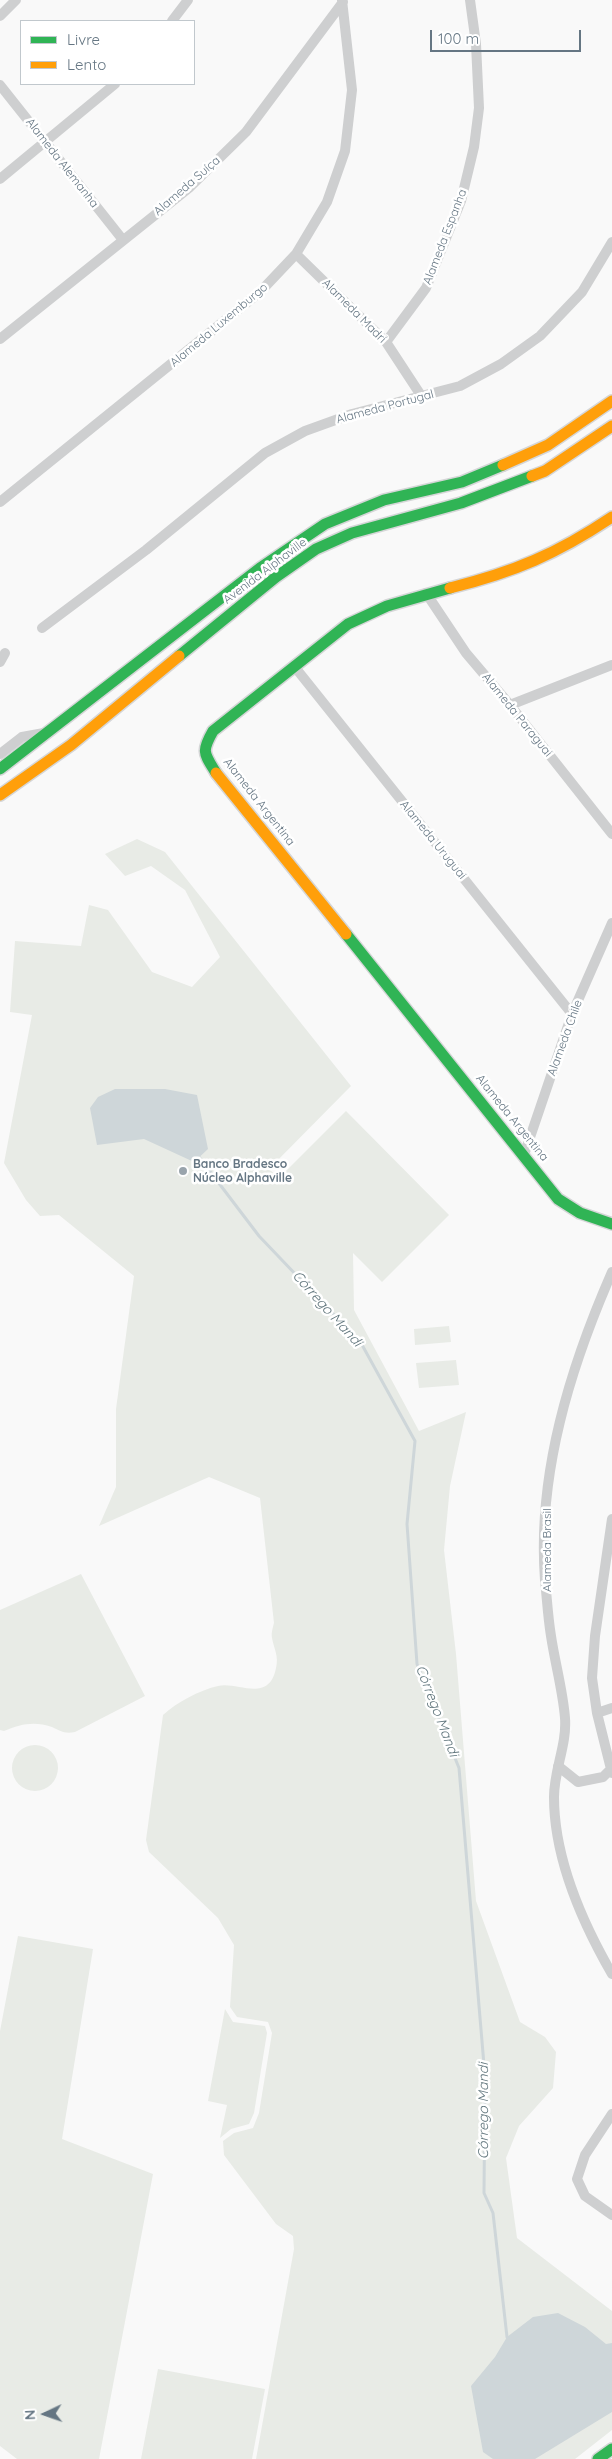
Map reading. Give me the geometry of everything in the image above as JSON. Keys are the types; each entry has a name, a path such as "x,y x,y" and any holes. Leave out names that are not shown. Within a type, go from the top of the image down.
{"main road":[{"name":"Avenida Alphaville","path":"0,769 44,733 260,568 325,524 384,500 462,482 499,467 548,445 612,401"},
{"name":"Avenida Alphaville","path":"0,795 56,756 276,578 316,549 352,532 460,503 545,471 612,426"},
{"name":"Alameda Argentina","path":"612,517 576,541 547,557 511,572 426,593 364,614 348,624 213,731 204,747 205,755 216,772 558,1199 580,1213 612,1224"},
{"path":"44,733 53,741 56,756"},
{"path":"598,2459 612,2449"}],"street":[{"path":"0,16 16,0"},
{"path":"173,20 188,0"},
{"name":"Alameda Espanha","path":"386,342 426,288 461,201 474,147 479,108 476,44 470,0"},
{"name":"Alameda Suíça","path":"0,339 190,187 246,132 343,1"},
{"name":"Alameda Luxemburgo","path":"0,502 260,292 296,254 327,202 345,151 352,90 343,1"},
{"name":"Alameda Alemanha","path":"0,85 123,240"},
{"path":"0,179 113,85"},
{"name":"Alameda Portugal","path":"42,628 146,550 264,453 305,431 352,414 460,386 501,364 540,336 582,292 612,242"},
{"name":"Alameda Madri","path":"296,254 386,342 422,397"},
{"name":"Alameda Paraguai","path":"426,593 466,653 510,705 612,834"},
{"path":"510,705 612,665"},
{"name":"Alameda Uruguai","path":"294,666 572,1014"},
{"path":"1,752 22,737 44,733"},
{"name":"Alameda Chile","path":"524,1155 572,1014 612,923"},
{"name":"Alameda Brasil","path":"611,1279 591,1322 572,1375 552,1462 545,1518 545,1578 550,1625 565,1719 565,1740 558,1766 554,1795 557,1836 571,1886 596,1947 612,1974"},
{"path":"558,1766 578,1782 603,1777 612,1771 597,1713 592,1678 612,1520"},
{"path":"597,1713 612,1708"},
{"path":"612,2114 585,2155 577,2180 585,2196 612,2215"}],"shaded area":[{"path":"137,839 165,852 351,1086 269,1169 279,1178 346,1111 449,1215 382,1282 353,1253 354,1310 419,1431 466,1412 450,1486 444,1550 456,1654 476,1901 520,2022 545,2037 556,2052 553,2088 519,2126 506,2158 517,2238 612,2311 612,2430 575,2459 256,2459 294,2249 293,2236 276,2224 224,2155 223,2141 234,2133 253,2128 259,2113 272,2033 268,2022 237,2017 230,2007 234,1945 218,1918 149,1852 146,1840 163,1715 182,1701 218,1686 260,1688 267,1685 272,1679 276,1668 277,1656 272,1636 274,1623 260,1498 209,1477 99,1526 116,1487 116,1409 134,1276 59,1215 40,1216 26,1200 4,1163 32,1015 10,1012 15,941 81,946 89,905 108,910 152,972 192,987 220,957 185,890 151,866 125,876 105,854"},
{"path":"115,1089 165,1089 197,1095 208,1149 194,1162 144,1139 97,1145 90,1108 98,1097"},
{"path":"449,1326 451,1342 415,1345 414,1329"},
{"path":"456,1360 459,1385 419,1388 416,1363"},
{"path":"81,1574 145,1696 71,1733 45,1725 33,1724 22,1725 4,1731 0,1730 0,1610"},
{"path":"35,1745 48,1749 54,1755 58,1768 54,1781 48,1787 35,1791 22,1787 16,1781 12,1768 16,1755 22,1749"},
{"path":"18,1936 93,1949 62,2139 153,2174 99,2459 17,2459 0,2446 0,2031"},
{"path":"225,2009 233,2022 265,2026 267,2033 254,2113 249,2124 231,2129 220,2138 227,2105 208,2101"},
{"path":"558,2313 585,2327 606,2344 612,2343 612,2412 535,2459 493,2459 483,2452 471,2386 495,2357 507,2337 533,2317"},
{"path":"158,2369 265,2389 252,2459 141,2459"}],"waterway":[{"name":"Córrego Mandi","path":"199,1157 259,1236 361,1343 415,1441 407,1524 417,1664 459,1768 485,2077 484,2193 493,2213 507,2337"}],"traffic: fast":[{"path":"0,769 260,568 325,524 384,500 462,482 503,465"},
{"path":"179,656 276,577 316,549 352,533 461,503 532,476"},
{"path":"216,773 206,752 207,744 213,731 348,624 387,606 450,588"},
{"path":"346,934 558,1199 580,1213 612,1224"},
{"path":"598,2459 612,2449"}],"traffic: slow":[{"path":"503,465 548,445 612,401"},
{"path":"532,476 545,471 612,426"},
{"path":"450,588 495,575 553,552 612,517"},
{"path":"0,795 71,745 179,656"},
{"path":"216,773 346,934"}],"place":[{"name":"Banco Bradesco Núcleo Alphaville","path":"183,1171"}]}
